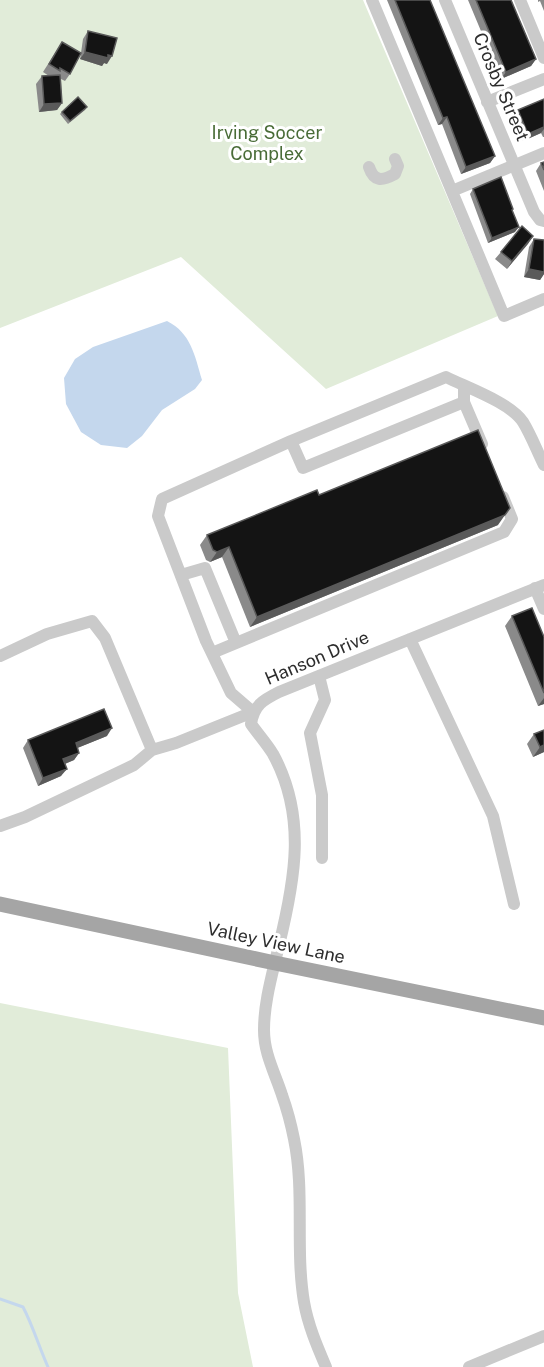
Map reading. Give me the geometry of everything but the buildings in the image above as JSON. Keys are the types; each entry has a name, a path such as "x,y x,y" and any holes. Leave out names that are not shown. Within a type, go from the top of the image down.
{"main road":[{"name":"Valley View Lane","path":"0,904 544,1018"}],"street":[{"path":"372,0 504,316 544,299"},
{"name":"Crosby Street","path":"445,0 534,212 542,221"},
{"path":"520,0 544,58"},
{"path":"487,102 544,79"},
{"path":"452,191 544,153"},
{"path":"369,167 376,178 380,180 387,178 395,174 398,166 395,159"},
{"path":"326,1367 304,1304 295,1140 264,1043 267,1003 289,905 296,851 290,800 272,753 251,724 253,712 231,693 212,653 158,516 162,499 291,441 446,377 504,403 522,421 544,465"},
{"path":"464,386 464,402 486,454"},
{"path":"291,441 303,468 464,402"},
{"path":"212,653 504,532 512,519 499,487"},
{"path":"181,576 205,568 236,643"},
{"path":"540,586 544,609"},
{"name":"Hanson Drive","path":"0,826 25,817 134,765 152,750 176,743 253,712 261,701 540,586"},
{"path":"0,656 47,634 92,621 105,638 152,750"},
{"path":"410,639 493,816 514,904"},
{"path":"319,676 325,700 310,733 322,795 322,858"},
{"path":"469,1367 544,1336"}],"green space":[{"name":"Irving Soccer Complex","path":"0,0 363,0 498,316 326,389 181,257 0,328"},
{"path":"0,1003 228,1048 238,1293 253,1367 0,1367"}],"water":[{"path":"167,321 182,332 187,339 202,380 195,389 162,410 142,436 127,448 101,445 81,432 66,404 64,378 75,359 93,347"}],"waterway":[{"path":"0,1299 23,1307 48,1367"}]}
